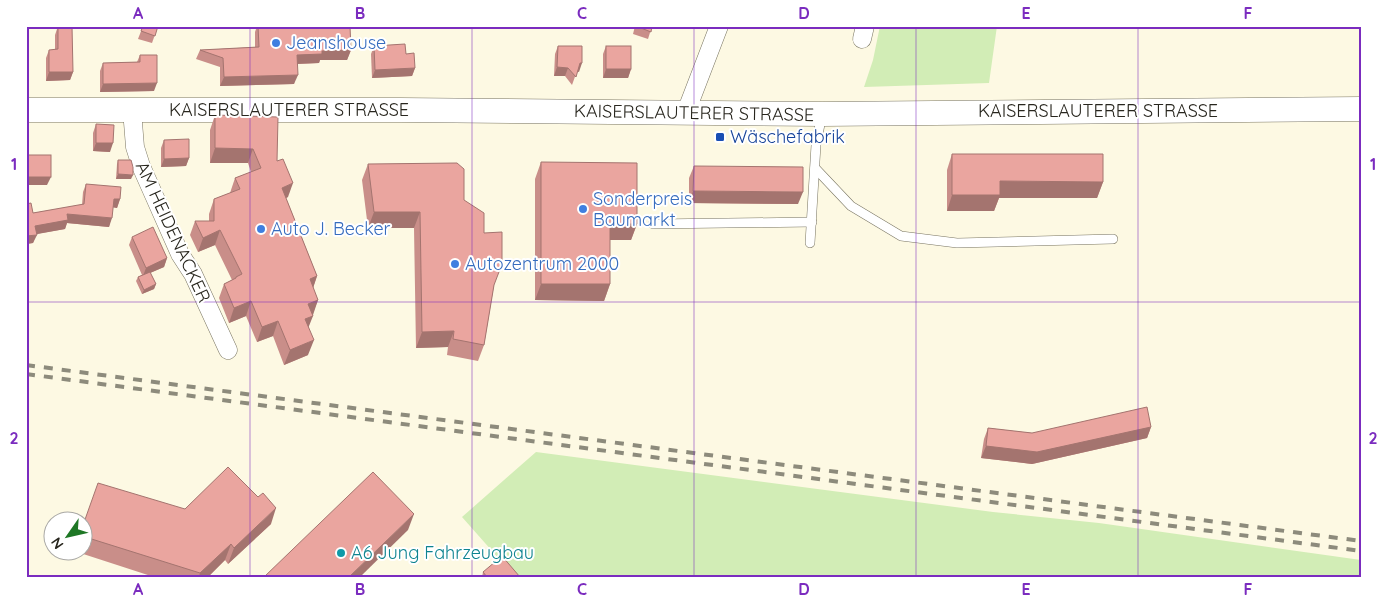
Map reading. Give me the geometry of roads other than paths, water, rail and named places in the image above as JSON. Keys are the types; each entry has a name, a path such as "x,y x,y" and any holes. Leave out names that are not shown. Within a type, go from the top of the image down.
{"main road":[{"name":"KAISERSLAUTERER STRASSE","path":"26,110 822,114 1361,109"}],"street":[{"path":"686,112 719,26"},
{"name":"AM HEIDENACKER","path":"132,110 135,147 141,166 180,254 193,274 228,350"}],"lane":[{"path":"810,243 816,145 822,114"},
{"path":"815,168 851,206 901,236 957,243 1113,239"},
{"path":"653,224 812,222"}],"railway":[{"path":"26,365 1361,541"},
{"path":"26,374 1361,551"}],"place":[{"name":"Jeanshouse","path":"276,43"},
{"name":"Wäschefabrik","path":"720,137"},
{"name":"Sonderpreis Baumarkt","path":"583,209"},
{"name":"Auto J. Becker","path":"261,229"},
{"name":"Autozentrum 2000","path":"455,264"},
{"name":"A6 Jung Fahrzeugbau","path":"341,553"}]}
